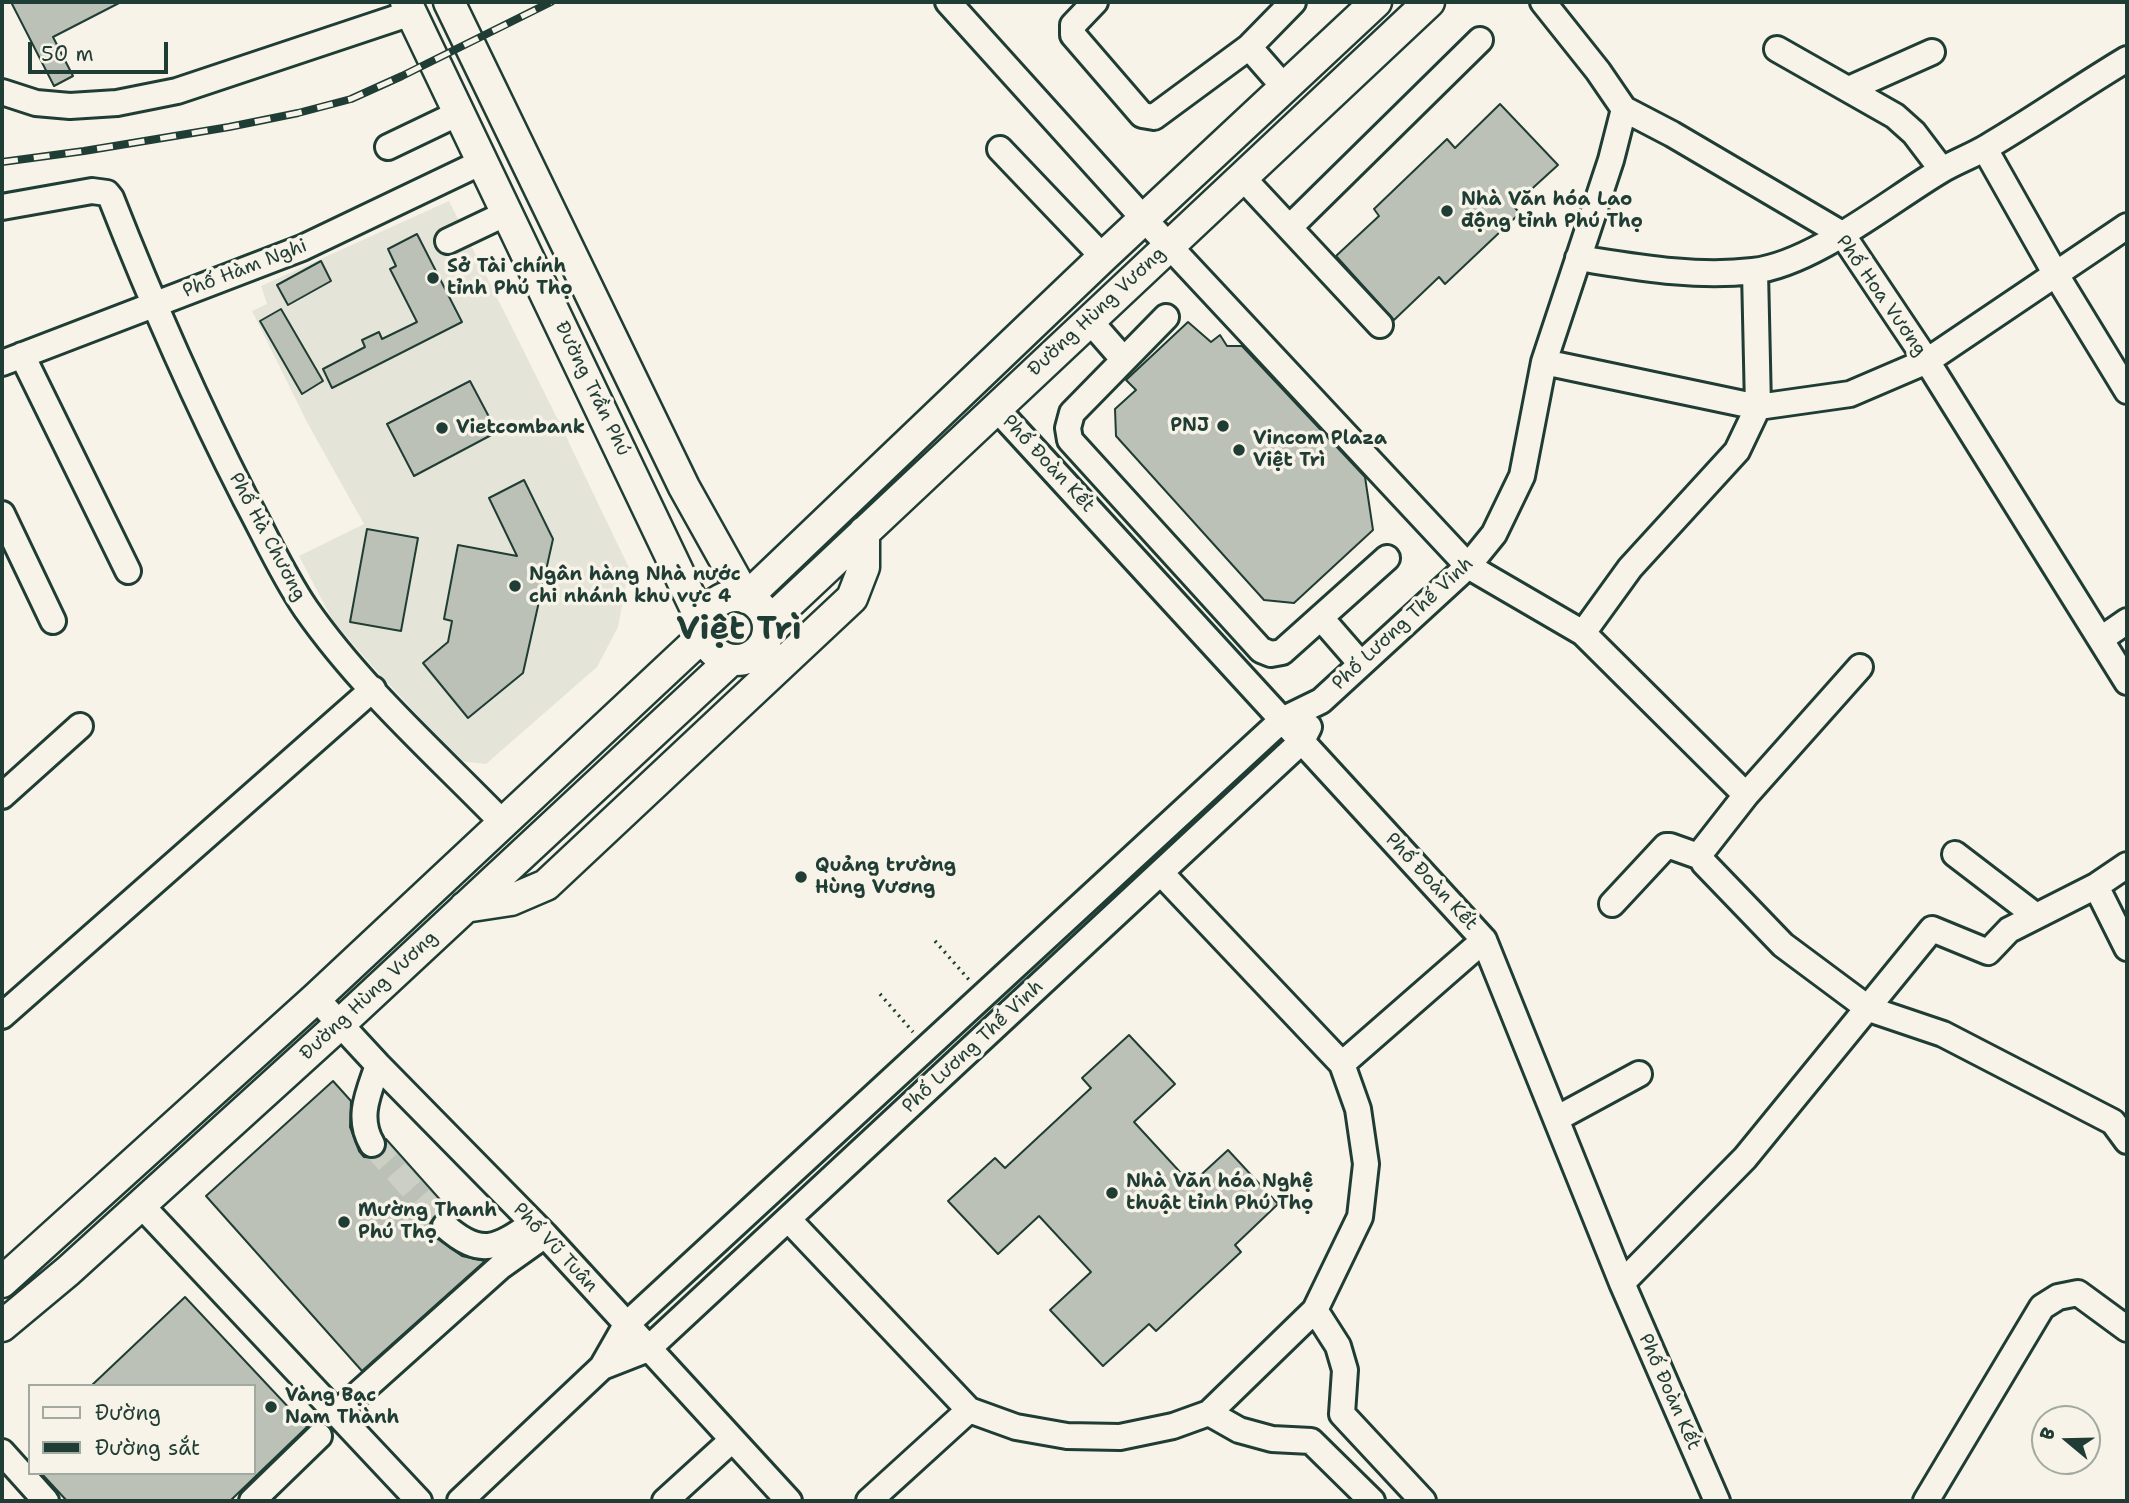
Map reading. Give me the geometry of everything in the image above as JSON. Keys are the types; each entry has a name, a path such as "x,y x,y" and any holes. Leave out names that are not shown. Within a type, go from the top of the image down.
{"main road":[{"name":"Đường Trần Phú","path":"449,2 684,487 746,597"},
{"name":"Đường Hùng Vương","path":"746,597 1376,2"},
{"name":"Đường Hùng Vương","path":"768,623 1429,2"},
{"name":"Đường Trần Phú","path":"408,7 704,630"},
{"path":"466,907 511,900 546,885 718,725 852,598 864,567 864,532"},
{"path":"730,597 746,597 760,607 768,623 766,638 758,651 746,659 731,660 713,651 704,630 707,614 718,601 730,597"},
{"name":"Đường Hùng Vương","path":"2,1282 316,998 704,630"},
{"name":"Đường Hùng Vương","path":"2,1326 68,1271 340,1024 731,660"}],"street":[{"path":"948,2 1144,219 1468,566 1583,633 1746,795"},
{"path":"1095,2 1073,25 1073,35 1142,115 1147,117 1154,117 1249,47 1293,2"},
{"name":"Phố Hoa Vương","path":"1544,2 1624,108 1842,234 1927,361 2127,682"},
{"path":"2,92 36,103 70,106 129,101 177,91 408,7"},
{"path":"1290,227 1479,40"},
{"path":"1249,47 1284,87"},
{"path":"1777,49 1884,109 1914,133 1942,170"},
{"path":"1849,89 1932,52"},
{"path":"1578,258 1651,269 1712,273 1755,271 1793,260 1842,234 1942,170 1985,149 2125,66"},
{"name":"Phố Lương Thế Vinh","path":"460,1501 602,1367 626,1325 1282,720 1321,701 1468,566 1494,534 1522,476 1544,362 1611,160 1624,108"},
{"path":"388,147 459,113"},
{"path":"1000,149 1103,257"},
{"path":"1985,149 2127,391"},
{"name":"Phố Hàm Nghi","path":"12,359 302,248 482,162"},
{"path":"1241,176 1380,325"},
{"name":"Phố Hà Chương","path":"2,207 92,191 107,193 153,304 224,457 288,580 324,631 373,689 503,823"},
{"path":"448,241 507,213"},
{"path":"1544,362 1758,407 1850,394 1927,361 2127,226"},
{"path":"1583,633 1630,568 1737,451 1758,407 1755,271"},
{"path":"1166,317 1072,413 1068,428 1070,440 1261,650 1271,654 1282,652 1387,558"},
{"path":"1089,320 1124,360"},
{"path":"12,359 128,571"},
{"name":"Phố Đoàn Kết","path":"996,408 1484,940 1622,1283 1717,1501"},
{"path":"2,514 53,621"},
{"path":"1321,618 1361,664"},
{"path":"2101,639 2127,621"},
{"path":"1860,667 1746,795 1703,850 1701,857 1704,863 1783,945 1869,1009 1943,1034 2122,1124"},
{"path":"2,1016 373,689"},
{"name":"Phố Lương Thế Vinh","path":"602,1367 648,1349 1302,741 1321,701"},
{"path":"2,796 80,726"},
{"path":"1612,904 1666,846 1701,857"},
{"path":"1955,854 2036,916"},
{"path":"1622,1283 1745,1158 1932,929 1988,952 2009,930 2096,886 2127,865"},
{"path":"788,1219 969,1410 1016,1427 1067,1436 1120,1437 1173,1426 1209,1413 1315,1310 1360,1217 1366,1164 1358,1110 1342,1064 1161,873"},
{"path":"2096,886 2127,948"},
{"path":"1342,1064 1484,940"},
{"name":"Phố Vũ Tuân","path":"316,998 539,1229 789,1501"},
{"path":"953,1023 974,1046"},
{"path":"372,1144 365,1130 363,1114 378,1065"},
{"path":"1556,1119 1639,1074"},
{"path":"141,1205 419,1501"},
{"path":"445,1226 463,1240 483,1248 497,1246 539,1229"},
{"path":"337,1413 539,1229"},
{"path":"1926,1501 2042,1307 2058,1297 2078,1293 2127,1329"},
{"path":"1311,1441 1342,1415 1345,1370 1338,1346 1315,1310"},
{"path":"869,1501 969,1410"},
{"path":"1209,1413 1239,1430 1272,1438 1311,1441 1372,1501"},
{"path":"1342,1415 1423,1501"},
{"path":"252,1501 319,1436"},
{"path":"665,1501 732,1440"},
{"path":"2,1452 46,1501"}],"path":[{"path":"935,941 983,996"},
{"path":"880,994 927,1047"}],"shaded area":[{"path":"449,201 629,568 618,627 597,667 486,764 460,761 373,667 333,621 299,556 364,524 308,424 252,311 267,304 261,286"}],"building":[{"path":"11,2 121,2 53,37 73,76 54,86"},
{"name":"Nhà Văn hóa Lao động tỉnh Phú Thọ","path":"1500,104 1558,165 1513,206 1520,213 1445,284 1439,277 1394,320 1336,256 1379,216 1374,209 1447,139 1455,148"},
{"path":"417,234 462,322 332,388 323,369 365,347 362,340 379,332 382,339 417,322 390,269 396,266 388,249"},
{"path":"321,261 331,281 288,305 277,285"},
{"path":"281,309 323,381 302,394 260,321"},
{"name":"Vincom Plaza Việt Trì","path":"1188,322 1211,342 1220,335 1227,346 1242,346 1365,477 1373,530 1294,603 1264,600 1116,436 1115,409 1136,390 1126,380"},
{"name":"Vietcombank","path":"470,381 497,432 414,476 387,424"},
{"path":"524,480 553,539 523,673 468,718 423,663 448,642 452,621 444,619 458,545 517,556 489,498"},
{"path":"367,529 418,538 401,631 350,622"},
{"name":"Nhà Văn hóa Nghệ thuật tỉnh Phú Thọ","path":"1129,1035 1175,1084 1134,1122 1191,1184 1228,1150 1278,1204 1235,1245 1241,1252 1156,1331 1149,1324 1103,1366 1050,1310 1091,1272 1039,1216 998,1254 948,1201 995,1158 1005,1168 1091,1088 1082,1078"},
{"name":"Mường Thanh Phú Thọ","path":"333,1081 351,1101 350,1127 364,1157 378,1158 385,1152 386,1139 452,1213 440,1212 433,1217 430,1224 435,1237 462,1256 485,1261 362,1371 206,1196"},
{"name":"Vàng Bạc Nam Thành","path":"185,1297 307,1427 230,1501 67,1501 43,1475 256,1475 256,1384 93,1384"}],"tunnel":[{"path":"372,1144 445,1226"}],"railway":[{"path":"2,162 229,127 351,99 551,2"}],"place":[{"name":"Nhà Văn hóa Lao động tỉnh Phú Thọ","path":"1447,211"},
{"name":"Sở Tài chính tỉnh Phú Thọ","path":"433,278"},
{"name":"PNJ","path":"1223,426"},
{"name":"Vietcombank","path":"442,428"},
{"name":"Vincom Plaza Việt Trì","path":"1239,450"},
{"name":"Ngân hàng Nhà nước chi nhánh khu vực 4","path":"515,586"},
{"name":"Quảng trường Hùng Vương","path":"801,877"},
{"name":"Nhà Văn hóa Nghệ thuật tỉnh Phú Thọ","path":"1112,1193"},
{"name":"Mường Thanh Phú Thọ","path":"344,1222"},
{"name":"Vàng Bạc Nam Thành","path":"271,1407"}],"district":[{"name":"Việt Trì","path":"739,630"}]}
